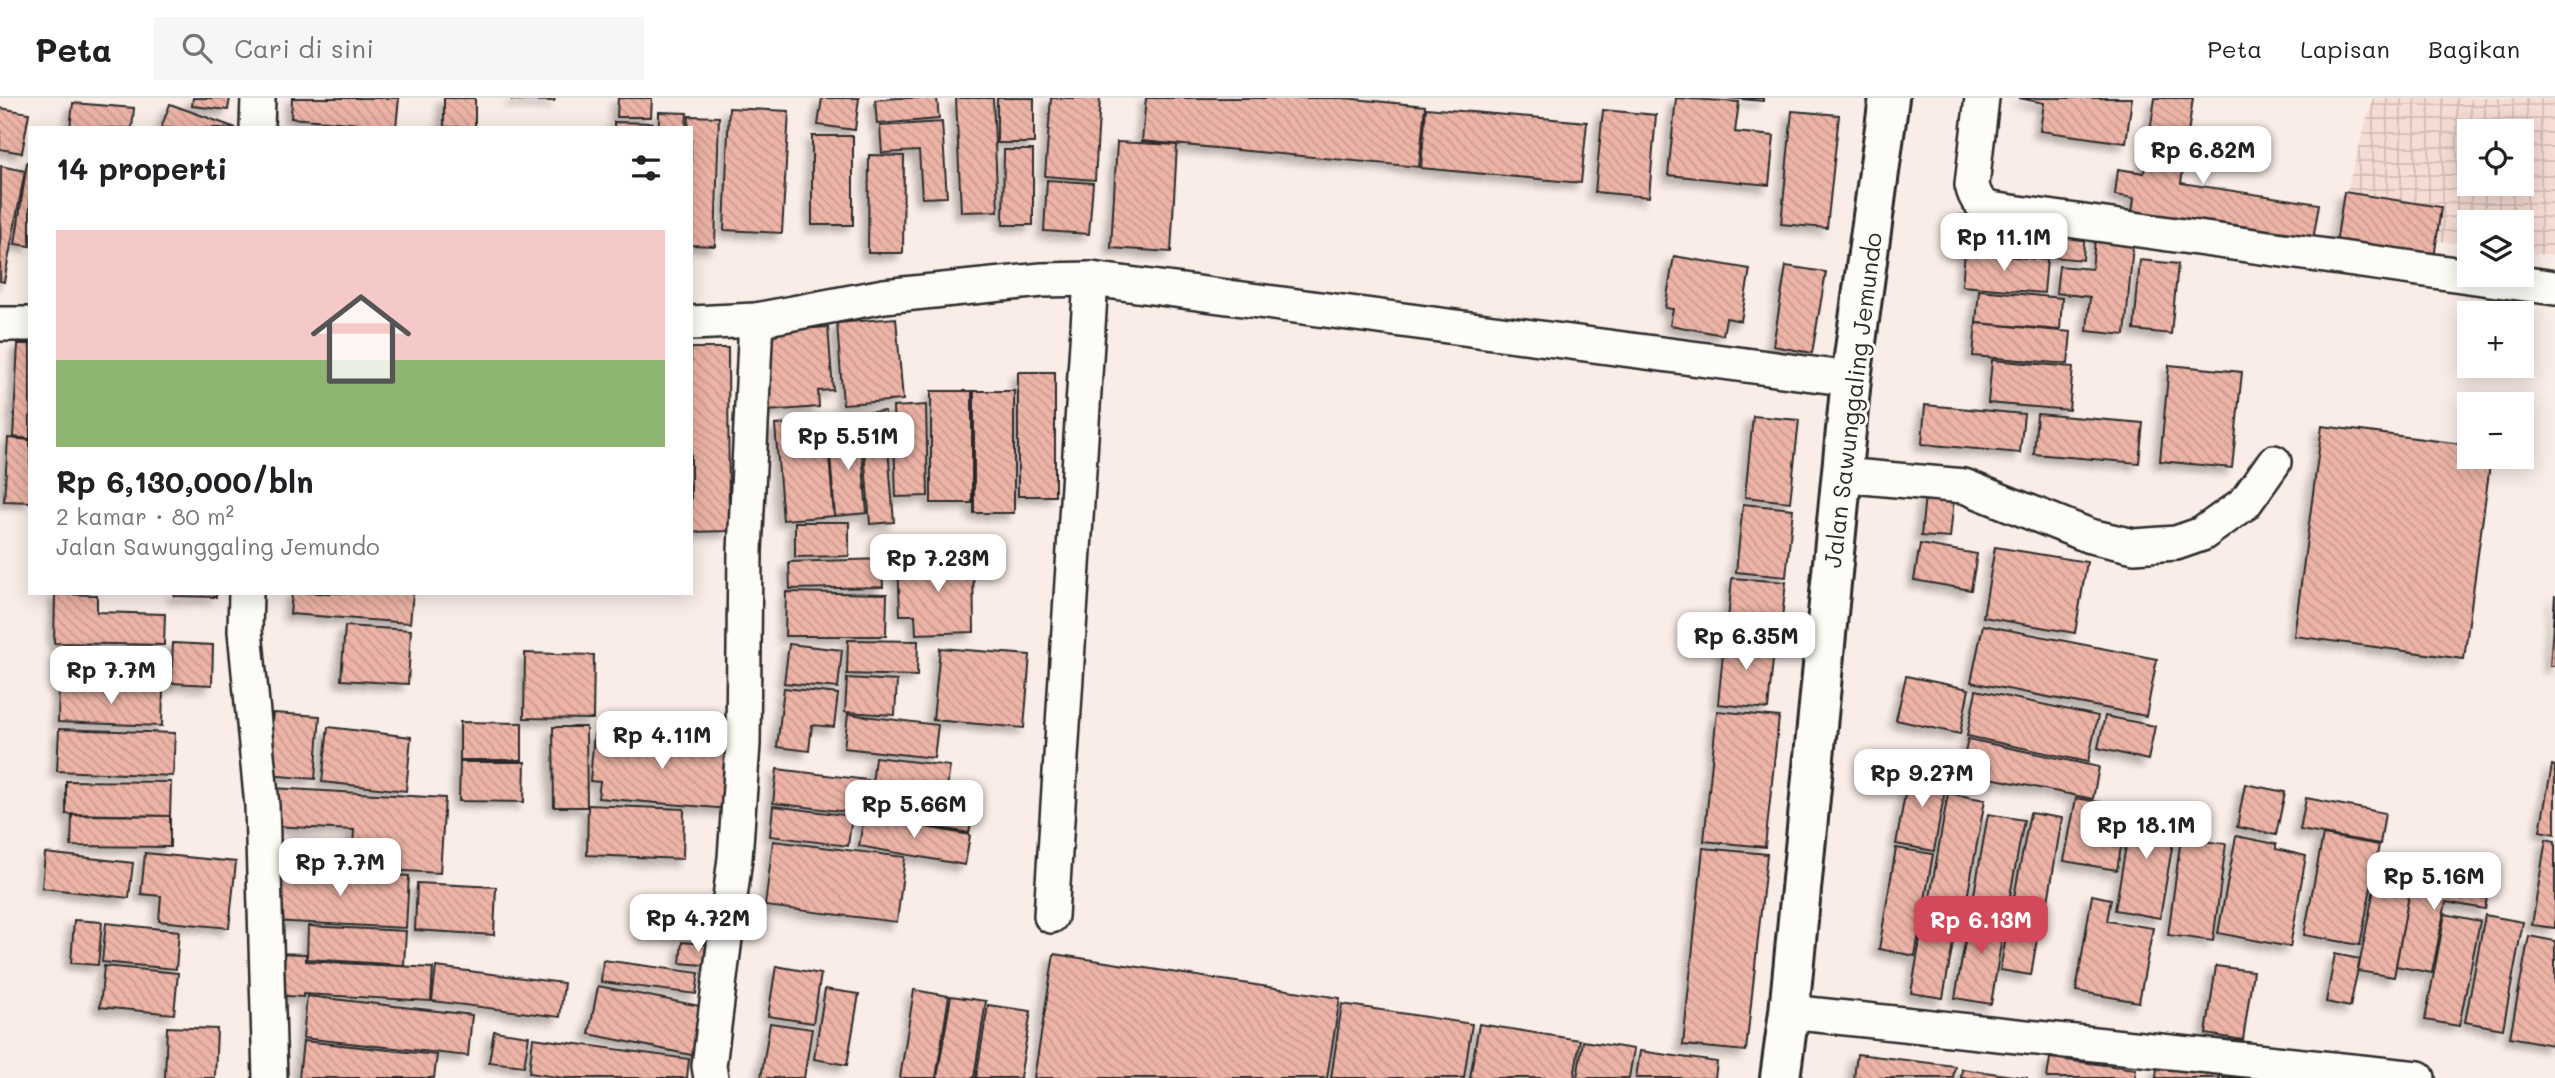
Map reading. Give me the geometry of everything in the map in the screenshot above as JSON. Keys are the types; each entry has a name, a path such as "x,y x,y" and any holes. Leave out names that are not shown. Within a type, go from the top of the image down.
{"main road":[{"name":"Jalan Sawunggaling Jemundo","path":"1780,1078 1800,1013 1856,477 1851,379 1889,98"}],"street":[{"path":"257,126 258,98"},
{"path":"1982,98 1972,185 1975,197 1990,208 2555,288"},
{"path":"693,323 757,320 884,296 1042,280 1091,279 1851,379"},
{"path":"1051,916 1091,279"},
{"path":"711,1078 709,1066 735,858 743,744 745,551 757,320"},
{"path":"0,324 28,324"},
{"path":"1856,477 1964,486 2090,536 2134,546 2176,542 2202,534 2245,503 2274,462"},
{"path":"246,595 246,631 261,806 270,1078"},
{"path":"1800,1013 2418,1078"}],"shaded area":[{"path":"2373,98 2555,98 2555,256 2534,253 2534,210 2457,210 2457,243 2336,228"}],"building":[{"path":"193,98 230,98 228,110 192,106"},
{"path":"292,98 399,98 396,126 291,118"},
{"path":"444,98 475,98 475,126 444,126"},
{"path":"512,98 555,98 554,101"},
{"path":"618,98 652,98 651,117 617,117"},
{"path":"822,98 859,98 855,130 818,125"},
{"path":"937,98 939,119 877,124 875,100"},
{"path":"956,98 993,98 998,211 961,212"},
{"path":"997,98 1034,98 1034,143 997,143"},
{"path":"1051,98 1100,98 1095,180 1045,176"},
{"path":"1146,98 1344,98 1425,106 1419,167 1142,141"},
{"path":"1676,98 1739,102 1735,132 1774,136 1769,185 1668,175"},
{"path":"1728,98 1763,98 1763,101"},
{"path":"2019,98 2132,98 2126,143 2040,131 2044,103"},
{"path":"2155,98 2193,98 2181,183 2319,204 2313,240 2132,213 2134,198 2115,195 2118,169 2144,173"},
{"path":"73,103 134,108 132,126 70,126"},
{"path":"170,104 230,126 162,126"},
{"path":"0,108 29,113 22,153 0,149"},
{"path":"729,108 789,111 782,233 724,230"},
{"path":"1426,108 1587,122 1581,183 1421,168"},
{"path":"1603,110 1656,115 1649,197 1595,192"},
{"path":"1792,111 1839,115 1827,228 1781,224"},
{"path":"659,112 687,113 686,126 659,126"},
{"path":"689,116 719,117 715,246 693,245 693,126 688,126"},
{"path":"614,122 653,123 653,126 614,126"},
{"path":"942,122 947,197 922,198 919,151 882,153 880,126"},
{"path":"812,136 853,136 853,225 812,225"},
{"path":"1117,142 1177,145 1171,252 1111,248"},
{"path":"1004,150 1033,150 1033,225 1003,225"},
{"path":"869,155 904,156 903,253 868,253"},
{"path":"27,162 28,162 28,246 15,244"},
{"path":"1,166 25,171 4,282 0,281"},
{"path":"1047,180 1093,183 1089,234 1044,231"},
{"path":"2344,192 2441,207 2434,259 2336,244"},
{"path":"1959,215 2085,227 2083,260 1956,248"},
{"path":"2096,230 2134,233 2125,335 2087,331 2090,297 2056,293 2059,266 2092,269"},
{"path":"1965,252 2047,260 2044,293 1962,286"},
{"path":"1674,256 1750,269 1741,321 1726,318 1723,335 1670,325 1673,309 1665,308"},
{"path":"2140,260 2178,264 2171,334 2134,330"},
{"path":"1786,266 1826,272 1812,353 1773,346"},
{"path":"1979,290 2062,298 2060,330 1976,323"},
{"path":"896,318 903,400 843,404 837,323"},
{"path":"1976,323 2071,332 2068,364 1973,356"},
{"path":"828,327 833,390 818,391 819,407 768,411 762,332"},
{"path":"18,344 28,344 28,439 13,437"},
{"path":"693,348 728,348 729,531 693,532"},
{"path":"1992,360 2073,367 2069,410 1988,403"},
{"path":"2169,365 2242,372 2232,468 2160,461"},
{"path":"1018,372 1055,372 1055,496 1018,496"},
{"path":"931,391 972,391 972,503 931,503"},
{"path":"974,391 1014,391 1014,513 974,513"},
{"path":"926,405 928,496 896,497 893,407"},
{"path":"1925,405 2024,414 2020,453 1922,444"},
{"path":"885,411 894,522 870,524 861,413"},
{"path":"2037,414 2143,423 2139,463 2034,454"},
{"path":"1753,416 1799,420 1790,502 1745,497"},
{"path":"826,421 834,516 783,520 775,425"},
{"path":"2322,426 2457,443 2457,469 2489,469 2464,659 2294,636"},
{"path":"860,428 867,513 835,516 828,431"},
{"path":"8,438 28,440 28,502 4,501"},
{"path":"1925,495 1954,498 1950,538 1921,536"},
{"path":"1743,504 1793,509 1786,577 1736,572"},
{"path":"795,522 849,522 849,556 795,557"},
{"path":"1920,544 1977,554 1971,590 1914,580"},
{"path":"1995,547 2087,562 2075,633 1983,617"},
{"path":"973,558 974,632 916,634 915,615 900,615 898,559"},
{"path":"882,559 883,587 790,589 789,562"},
{"path":"1732,578 1786,582 1780,636 1727,631"},
{"path":"786,592 887,594 886,636 785,636"},
{"path":"55,595 97,595 97,612 165,614 164,645 54,643"},
{"path":"216,595 216,597 174,596"},
{"path":"292,595 413,595 410,623 290,614"},
{"path":"2555,595 2555,666 2550,666"},
{"path":"1983,625 2157,659 2146,716 1971,682"},
{"path":"345,626 411,630 408,684 341,680"},
{"path":"1725,634 1775,640 1768,709 1718,704"},
{"path":"848,640 918,641 917,676 847,674"},
{"path":"173,643 213,645 212,685 171,683"},
{"path":"789,644 842,650 838,688 784,683"},
{"path":"64,648 162,650 161,683 62,680"},
{"path":"940,648 1030,655 1024,728 933,720"},
{"path":"525,653 594,655 593,719 524,718"},
{"path":"1906,676 1969,689 1960,734 1896,720"},
{"path":"847,678 897,681 895,715 845,712"},
{"path":"59,687 163,691 162,726 58,722"},
{"path":"784,688 838,694 834,727 812,725 809,751 777,747"},
{"path":"1976,690 2098,716 2088,762 1967,736"},
{"path":"1717,711 1779,717 1765,847 1704,841"},
{"path":"273,713 320,716 315,779 268,775"},
{"path":"848,714 938,725 934,758 844,748"},
{"path":"2105,716 2155,726 2148,760 2098,748"},
{"path":"460,722 522,723 522,760 460,760"},
{"path":"328,727 411,737 406,791 322,782"},
{"path":"553,727 586,727 587,807 554,807"},
{"path":"59,729 175,733 173,776 57,771"},
{"path":"594,734 733,746 729,809 598,798 600,782 590,781"},
{"path":"1968,739 2099,767 2093,799 1961,772"},
{"path":"875,757 950,766 946,795 872,786"},
{"path":"460,762 525,762 524,802 459,801"},
{"path":"2552,765 2555,766 2555,834 2540,831"},
{"path":"1910,767 1948,774 1934,851 1896,844"},
{"path":"777,769 868,780 863,814 773,803"},
{"path":"66,781 171,782 170,816 66,814"},
{"path":"2245,784 2285,792 2276,835 2237,827"},
{"path":"273,788 445,798 440,873 352,868 354,830 271,826"},
{"path":"874,790 974,807 969,833 869,816"},
{"path":"1948,793 1985,800 1966,904 1930,898"},
{"path":"2076,798 2128,807 2117,870 2064,861"},
{"path":"2306,798 2385,813 2380,844 2300,830"},
{"path":"588,805 684,809 683,859 587,855"},
{"path":"2133,805 2178,813 2160,918 2115,910"},
{"path":"773,806 852,816 848,846 770,836"},
{"path":"2030,813 2062,818 2047,908 2013,902"},
{"path":"1988,814 2024,820 2007,912 1972,906"},
{"path":"72,815 170,816 170,847 71,846"},
{"path":"864,816 970,835 965,865 859,846"},
{"path":"2323,835 2379,845 2360,945 2304,935"},
{"path":"2236,836 2276,844 2276,849 2306,856 2290,947 2218,933"},
{"path":"2181,838 2226,844 2213,941 2168,935"},
{"path":"2546,839 2555,841 2555,928 2532,925"},
{"path":"773,841 905,857 897,922 765,906"},
{"path":"1703,848 1767,854 1746,1051 1683,1045"},
{"path":"1896,848 1933,854 1915,956 1879,949"},
{"path":"45,853 133,863 129,898 42,888"},
{"path":"145,853 236,862 229,928 159,921 161,896 141,894"},
{"path":"2380,858 2415,865 2394,977 2358,971"},
{"path":"2415,863 2490,880 2485,909 2446,902 2432,973 2396,966"},
{"path":"275,868 409,876 406,928 272,921"},
{"path":"417,883 496,887 494,935 415,930"},
{"path":"2092,895 2111,899 2107,921 2153,928 2139,1002 2076,991"},
{"path":"1927,899 1960,905 1943,998 1911,993"},
{"path":"2012,904 2042,909 2031,975 2000,970"},
{"path":"1971,908 2006,914 1991,1004 1955,998"},
{"path":"645,909 724,914 723,938 643,933"},
{"path":"2445,914 2480,921 2459,1026 2425,1020"},
{"path":"2485,915 2523,922 2503,1029 2465,1022"},
{"path":"74,920 102,922 98,965 71,963"},
{"path":"106,923 179,931 176,969 102,962"},
{"path":"308,926 406,931 404,965 307,959"},
{"path":"2529,936 2555,941 2555,1027 2552,1045 2510,1037"},
{"path":"682,942 716,945 715,966 680,963"},
{"path":"274,953 306,954 306,961 433,968 431,1001 303,994 303,997 272,995"},
{"path":"1054,954 1340,998 1327,1078 1034,1078"},
{"path":"2335,954 2360,959 2350,1007 2326,1002"},
{"path":"603,960 699,973 696,994 601,982"},
{"path":"104,966 178,973 174,1014 100,1007"},
{"path":"776,966 821,974 813,1023 768,1016"},
{"path":"2216,966 2253,971 2243,1040 2206,1034"},
{"path":"436,967 564,983 560,1017 432,1001"},
{"path":"598,986 710,1008 701,1057 589,1034"},
{"path":"825,989 859,994 847,1065 814,1059"},
{"path":"914,990 949,996 936,1078 900,1078"},
{"path":"307,996 472,1015 468,1056 303,1038"},
{"path":"951,996 986,1001 974,1078 937,1078"},
{"path":"1342,1004 1472,1024 1464,1078 1331,1078"},
{"path":"988,1005 1031,1011 1020,1078 976,1078"},
{"path":"770,1023 812,1029 804,1078 761,1078"},
{"path":"1479,1024 1580,1040 1574,1078 1470,1078"},
{"path":"167,1027 217,1029 215,1078 165,1078"},
{"path":"494,1031 529,1036 524,1066 489,1062"},
{"path":"533,1038 689,1059 687,1078 563,1078 529,1073"},
{"path":"303,1041 437,1055 434,1078 299,1078"},
{"path":"1583,1041 1634,1049 1629,1078 1577,1078"},
{"path":"1640,1051 1717,1062 1715,1078 1636,1078"},
{"path":"1857,1054 1955,1066 1953,1078 1854,1078"},
{"path":"2050,1058 2136,1069 2135,1078 2047,1078"},
{"path":"2157,1068 2220,1075 2220,1078 2156,1078"},
{"path":"1962,1069 2028,1078 1961,1078"},
{"path":"2224,1072 2271,1078 2223,1078"}]}
